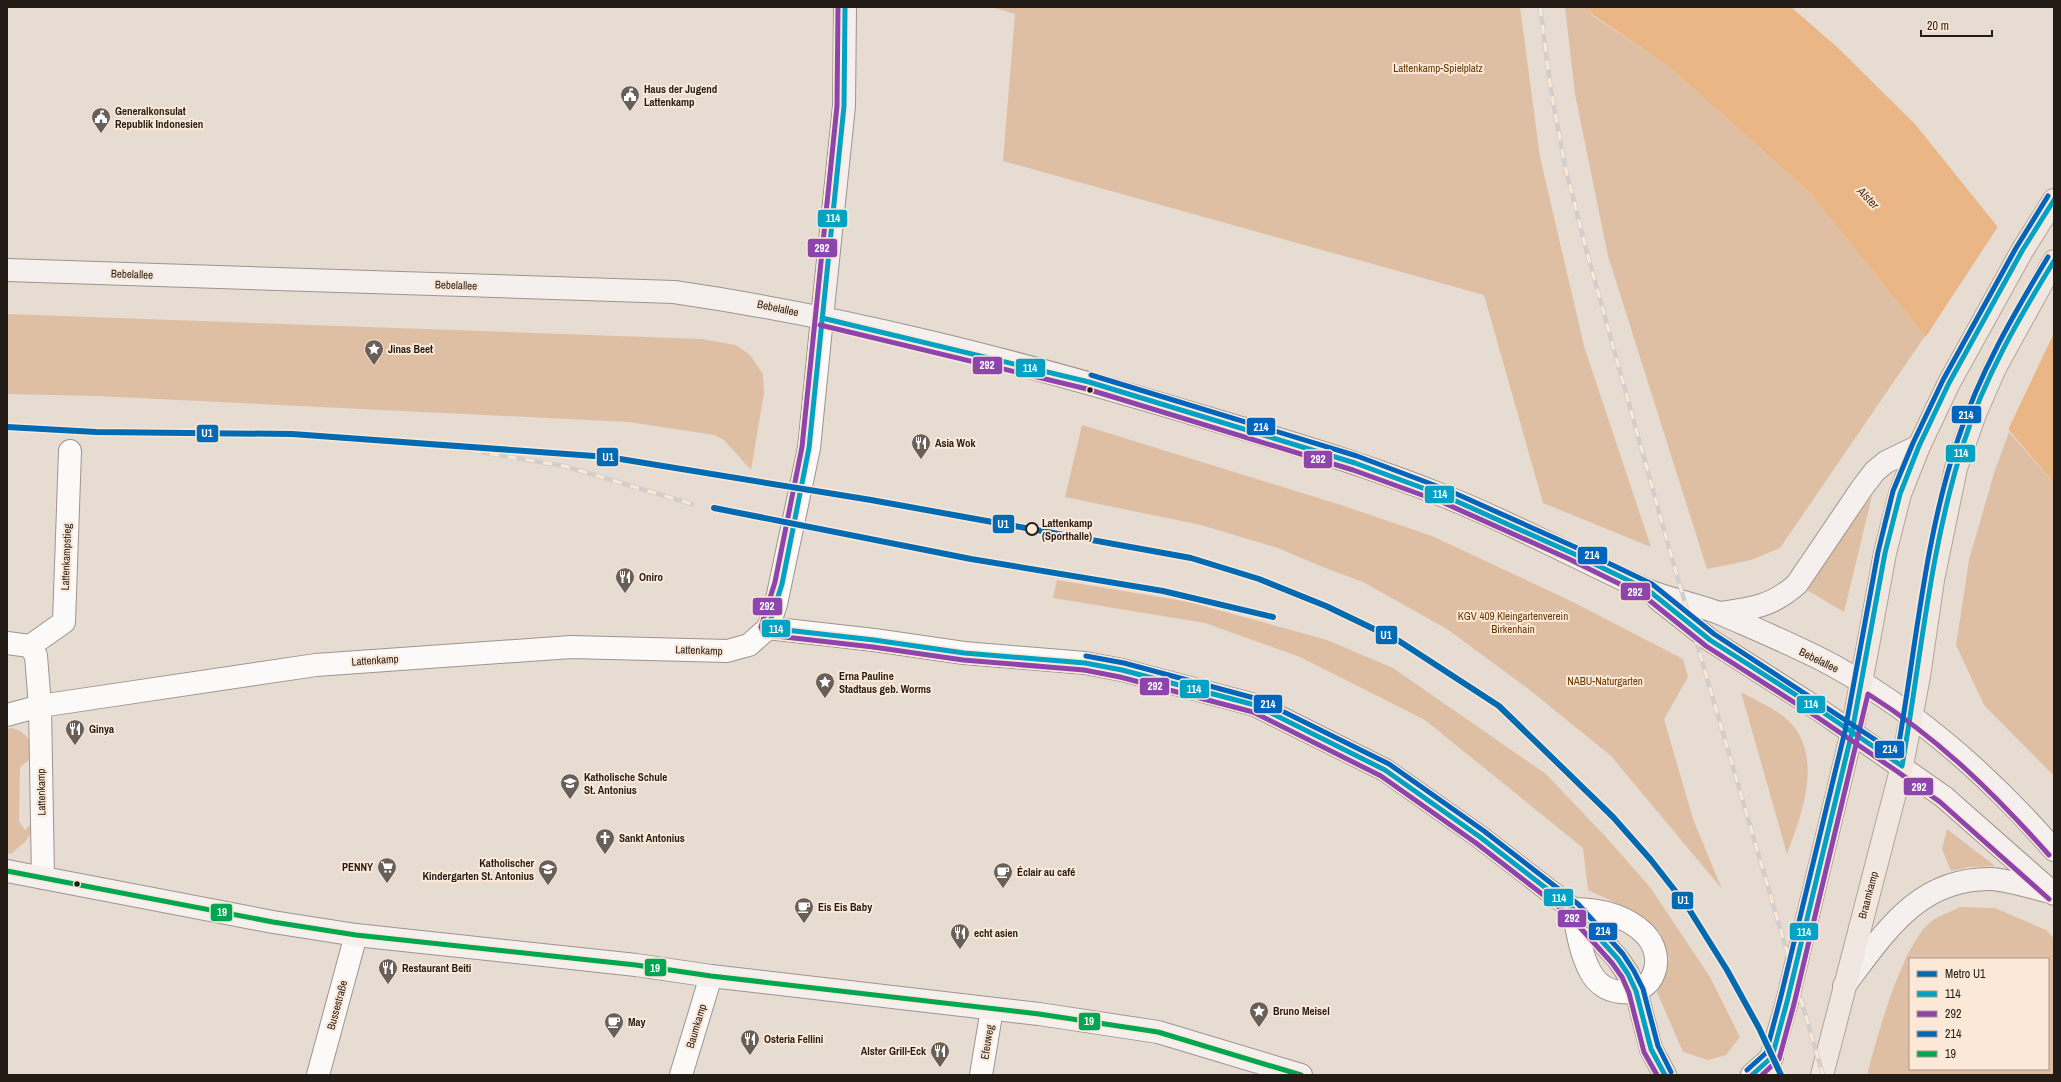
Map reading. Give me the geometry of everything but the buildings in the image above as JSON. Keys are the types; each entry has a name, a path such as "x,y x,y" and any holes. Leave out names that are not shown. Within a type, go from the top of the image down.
{"main road":[{"path":"822,318 844,106 845,7"},
{"path":"1769,1066 1787,1002 1852,732 1863,683 1885,553 1900,494 1919,446 1949,384 2022,251 2054,200"},
{"name":"Braamkamp","path":"1822,1075 1902,766 1912,715 1933,580 1956,468 1975,414 1994,368 2049,269"},
{"name":"Bebelallee","path":"7,270 674,292 757,304 822,318 1089,382 1355,463 1447,497 1572,553 1648,590 1720,613 1829,664 1863,683 1912,715 1954,748 2002,792 2054,850"},
{"path":"1720,613 1756,607 1771,602 1786,594 1796,584 1875,471 1886,462 1919,446"},
{"name":"Bebelallee","path":"1648,590 1710,640 1852,732 1944,797 2053,893"},
{"path":"7,871 273,922 356,935 636,965 711,976 992,1008 1158,1032 1301,1075"},
{"path":"1844,987 1890,925 1920,899 1944,888 1966,880 1992,879 2053,893"}],"street":[{"path":"822,318 809,448 782,584 768,628 874,640 964,653 1085,664 1122,670 1255,705 1385,770 1480,837 1574,909 1618,959 1628,974 1636,991 1651,1049 1665,1075"},
{"name":"Lattenkampstieg","path":"30,646 64,622 70,451"},
{"name":"Lattenkamp","path":"7,715 40,706 316,665 571,646 726,651 749,645 768,628"},
{"path":"7,643 30,646"},
{"name":"Lattenkamp","path":"30,646 36,656 40,706 43,878"},
{"path":"1574,909 1593,909 1608,913 1630,923 1643,933 1651,942 1656,958 1655,972 1648,983 1636,991 1628,993 1611,991 1598,982 1590,972 1584,959 1574,909"},
{"name":"Bussestraße","path":"318,1075 356,935"},
{"name":"Baumkamp","path":"681,1075 711,976"},
{"name":"Efeuweg","path":"981,1075 992,1008"},
{"path":"1752,1075 1769,1066"}],"green space":[{"name":"Lattenkamp-Spielplatz","path":"992,7 1520,7 1540,157 1584,346 1651,547 1543,503 1484,295 1003,161 1015,14"},
{"path":"1565,7 1587,7 1593,16 1668,66 1809,192 1925,336 1780,548 1751,560 1707,569 1608,256 1575,94"},
{"path":"7,314 701,339 736,345 750,355 763,374 764,393 751,470 724,440 714,435 629,422 96,396 7,394"},
{"name":"KGV 409 Kleingartenverein Birkenhain","path":"1082,425 1341,505 1432,536 1573,602 1683,659 1688,677 1664,719 1693,819 1722,889 1611,756 1531,691 1447,629 1363,582 1278,548 1201,525 1065,497"},
{"path":"2009,432 2054,483 2054,776 1984,705 1956,645 1969,560 1995,470"},
{"path":"1872,496 1844,612 1805,589"},
{"path":"1057,580 1189,602 1327,640 1393,668 1546,774 1604,835 1650,887 1710,977 1740,1037 1726,1055 1708,1060 1683,1052 1657,992 1669,960 1660,932 1622,906 1588,890 1583,848 1425,720 1300,657 1205,623 1053,598"},
{"path":"1741,692 1779,713 1794,727 1803,743 1807,760 1805,798 1800,818 1787,854"},
{"path":"12,728 21,732 28,738 33,751 34,756 20,767 19,821 25,830 30,825 35,826 26,841 11,854 7,853 7,729"},
{"path":"1947,829 1995,866 1970,867 1951,871 1942,849"},
{"path":"1960,907 1995,908 2046,930 2054,938 2054,1075 1867,1075 1884,1015 1901,969 1911,948 1922,931 1933,920"}],"water":[{"name":"Alster","path":"1587,7 1791,7 1837,47 1915,124 2054,297 2054,483 1969,383 1925,336 1809,192 1668,66 1593,15"}],"pier":[{"path":"1999,225 2054,294 2054,333 2007,432 1925,338"}],"railway":[{"path":"1540,7 1551,91 1565,166 1586,249 1671,555 1823,1075"},
{"path":"419,442 564,466 692,504"}],"metro line":[{"name":"U1","path":"7,427 96,432 292,434 608,457 871,500 1191,558 1259,579 1326,606 1399,641 1499,706 1613,817 1651,860 1687,906 1727,970 1759,1028 1781,1075"},
{"name":"U1","path":"714,508 971,559 1163,591 1273,617"}],"transit line":[{"name":"292","path":"838,7 837,106 802,447 775,582 761,627 763,632 767,635 873,647 963,660 1084,670 1120,677 1253,712 1381,776 1476,843 1568,914 1612,963 1622,977 1629,993 1644,1052 1657,1075"},
{"name":"114","path":"845,7 844,106 809,448 782,584 768,628 874,640 964,653 1085,663 1122,670 1255,705 1385,770 1480,837 1573,909 1618,959 1628,974 1636,991 1651,1049 1665,1075"},
{"name":"214","path":"1747,1070 1766,1053 1780,1000 1845,731 1878,552 1893,491 1913,443 1943,380 2016,248 2048,196"},
{"name":"114","path":"1752,1075 1772,1057 1787,1002 1852,732 1885,553 1900,494 1919,446 1949,383 2022,251 2054,200"},
{"name":"214","path":"1091,375 1357,456 1450,491 1575,547 1652,584 1714,634 1897,754 1929,555 1946,477 1966,415 1986,368 2022,301 2048,257"},
{"name":"114","path":"822,318 1089,382 1355,463 1447,497 1572,553 1648,590 1710,640 1821,711 1902,766 1934,562 1952,482 1964,442 1972,418 2003,349 2054,261"},
{"name":"292","path":"820,325 1087,389 1353,470 1444,503 1569,559 1644,596 1706,646 1817,717 1898,772 1940,802 2049,899"},
{"name":"214","path":"1086,656 1124,663 1258,699 1389,764 1484,831 1578,904 1623,954 1643,989 1658,1046 1671,1072"},
{"name":"292","path":"1762,1075 1779,1059 1794,1004 1868,694 1894,711 1942,748 1986,788 2049,855"},
{"name":"19","path":"7,871 273,922 356,935 636,965 711,976 1039,1014 1158,1032 1301,1075"}],"place":[{"name":"Haus der Jugend Lattenkamp","path":"630,112"},
{"name":"Generalkonsulat Republik Indonesien","path":"101,134"},
{"name":"Jinas Beet","path":"374,366"},
{"name":"Asia Wok","path":"921,460"},
{"name":"Lattenkamp (Sporthalle)","path":"1032,529"},
{"name":"Oniro","path":"625,594"},
{"name":"Erna Pauline Stadtaus geb. Worms","path":"825,699"},
{"name":"Ginya","path":"75,746"},
{"name":"Katholische Schule St. Antonius","path":"570,800"},
{"name":"Sankt Antonius","path":"605,855"},
{"name":"PENNY","path":"387,884"},
{"name":"Katholischer Kindergarten St. Antonius","path":"548,886"},
{"name":"Éclair au café","path":"1003,889"},
{"name":"Eis Eis Baby","path":"804,924"},
{"name":"echt asien","path":"960,950"},
{"name":"Restaurant Beiti","path":"388,985"},
{"name":"Bruno Meisel","path":"1259,1028"},
{"name":"May","path":"614,1039"},
{"name":"Osteria Fellini","path":"750,1056"},
{"name":"Alster Grill-Eck","path":"940,1068"}],"park label":[{"name":"NABU-Naturgarten","path":"1605,681"}]}
